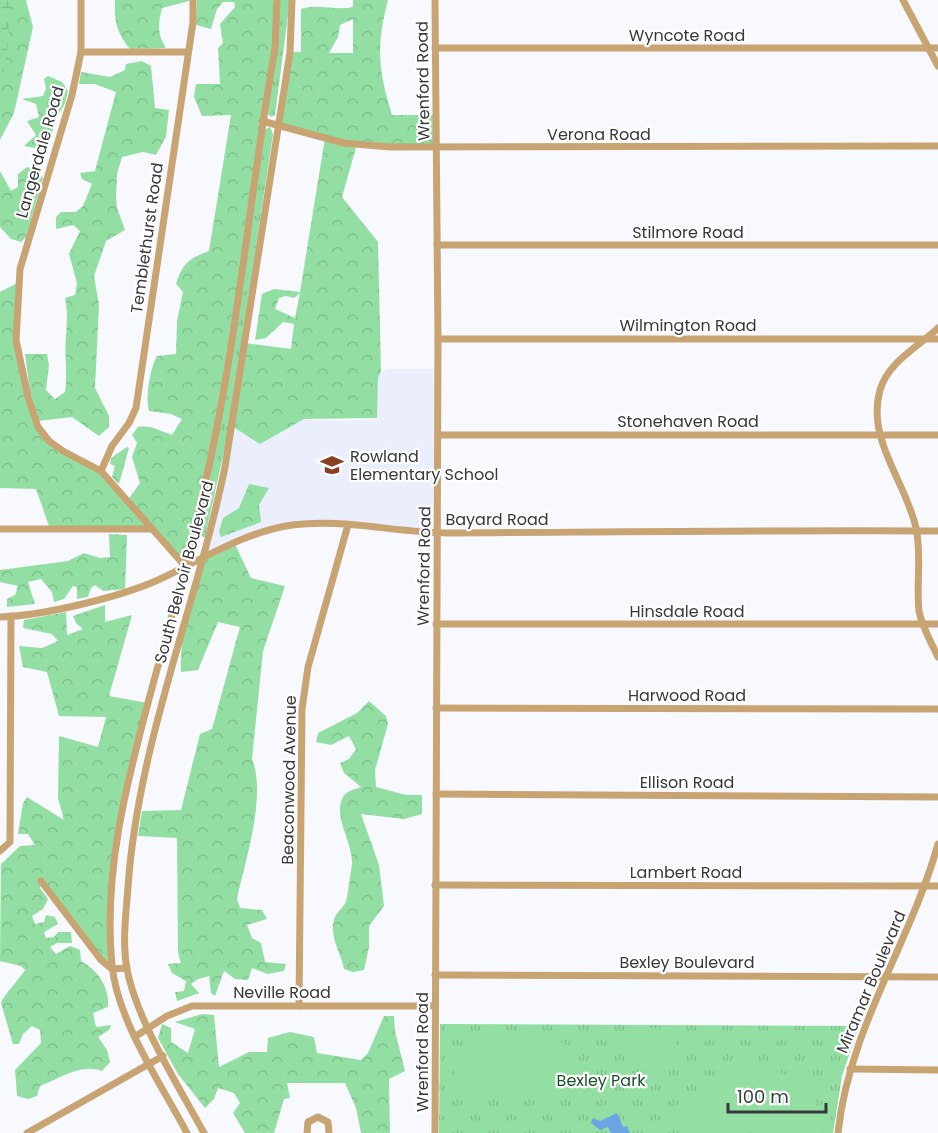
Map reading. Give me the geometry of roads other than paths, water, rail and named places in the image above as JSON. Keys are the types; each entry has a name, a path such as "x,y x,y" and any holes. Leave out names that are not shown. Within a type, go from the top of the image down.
{"street":[{"name":"Langerdale Road","path":"81,0 81,52 62,129 20,269 16,340 28,397 38,428 49,441 63,451 101,471 185,566"},
{"name":"Temblethurst Road","path":"101,471 112,446 129,423 136,408 188,52 193,0"},
{"name":"South Belvoir Boulevard","path":"187,1133 123,1009 112,969 110,918 115,850 134,755 185,566 217,424 275,48 277,0"},
{"name":"South Belvoir Boulevard","path":"203,1130 148,1027 127,968 125,921 129,864 142,780 218,499 229,446 290,52 292,0"},
{"name":"Wrenford Road","path":"435,0 438,339 435,1133"},
{"path":"903,0 938,66"},
{"name":"Wyncote Road","path":"435,48 938,48"},
{"path":"81,52 188,52"},
{"name":"Verona Road","path":"262,121 344,142 390,147 938,146"},
{"name":"Stilmore Road","path":"437,245 938,246"},
{"path":"938,328 886,375 877,403 878,435 902,484 917,531 919,610 938,657"},
{"name":"Wilmington Road","path":"438,339 938,339"},
{"name":"Stonehaven Road","path":"438,435 938,435"},
{"name":"Bayard Road","path":"0,616 11,616 127,591 263,532 286,526 348,525 438,533 938,531"},
{"name":"Beaconwood Avenue","path":"299,1006 302,709 308,667 348,525"},
{"path":"0,529 152,529"},
{"path":"0,851 10,842 11,616"},
{"name":"Hinsdale Road","path":"436,624 938,624"},
{"name":"Harwood Road","path":"436,708 938,709"},
{"name":"Ellison Road","path":"436,794 938,797"},
{"name":"Miramar Boulevard","path":"838,1133 850,1069 861,1034 926,886 938,844"},
{"path":"41,881 96,954 112,969 127,968"},
{"name":"Lambert Road","path":"435,885 938,886"},
{"name":"Bexley Boulevard","path":"435,975 938,977"},
{"name":"Neville Road","path":"136,1036 148,1027 192,1006 435,1006"},
{"path":"27,1133 163,1056"},
{"path":"850,1069 938,1070"},
{"path":"307,1133 308,1122 318,1117 328,1122 329,1133"},
{"path":"192,1133 203,1130"}],"water":[{"path":"617,1113 623,1127 627,1126 630,1133 611,1133 608,1127 600,1130 591,1123 593,1118 600,1121"}],"place":[{"name":"Rowland Elementary School","path":"332,465"}],"park label":[{"name":"Bexley Park","path":"601,1080"}]}
